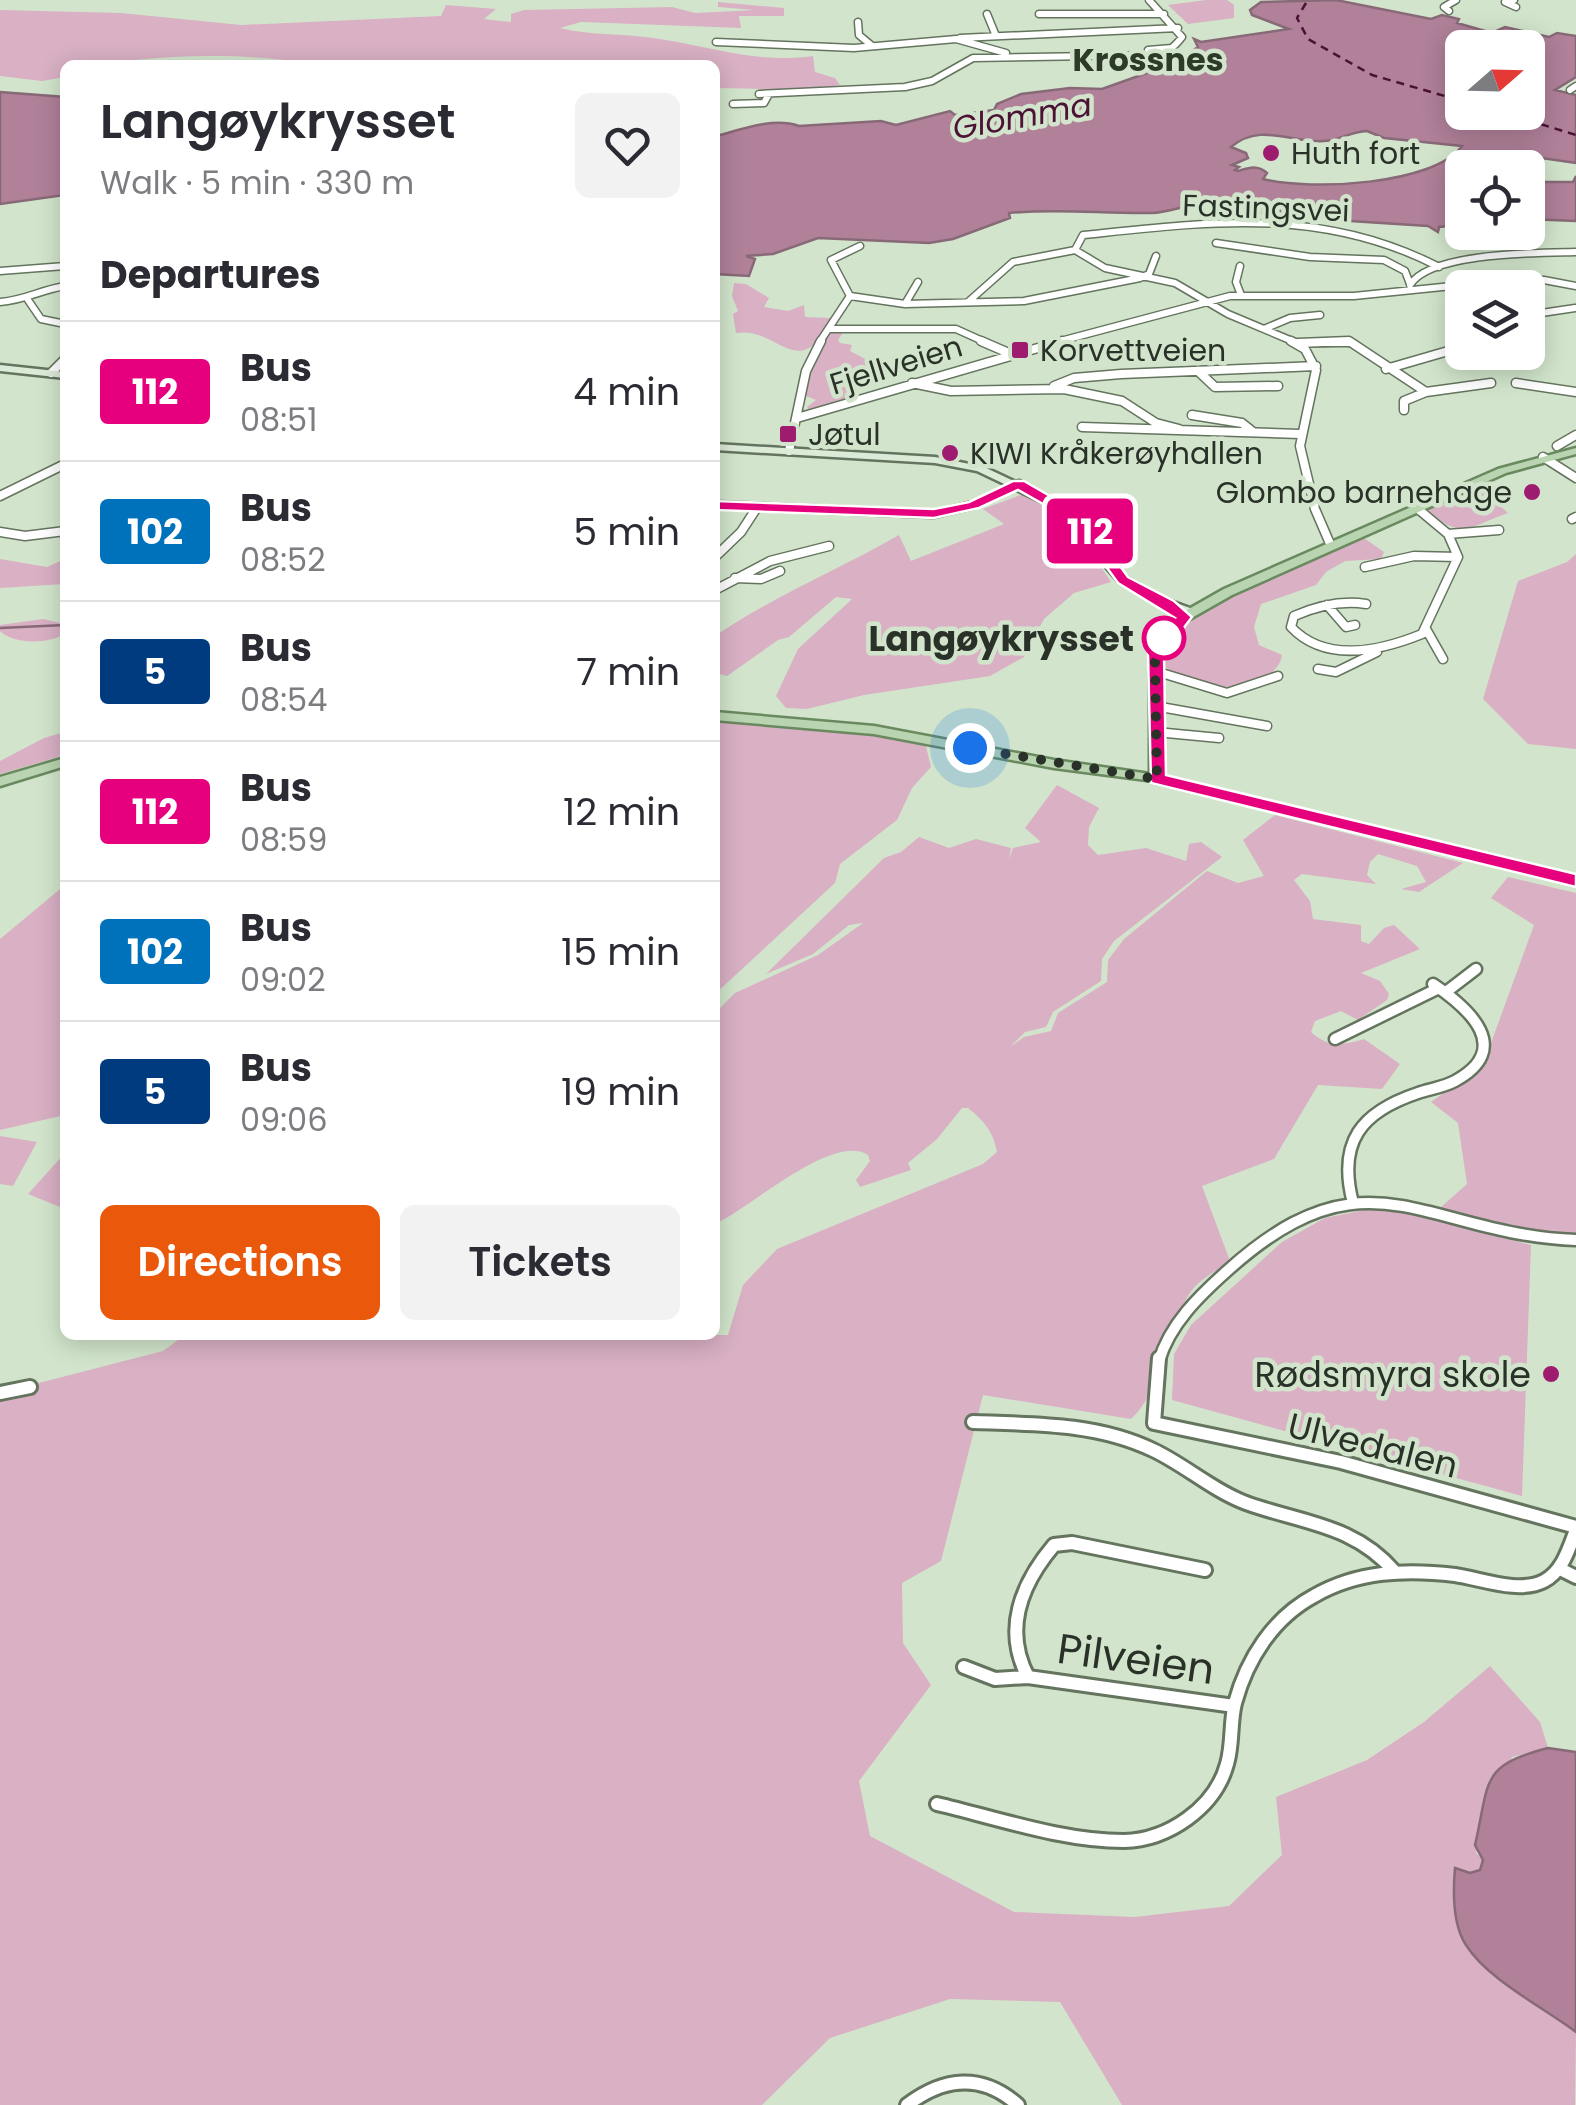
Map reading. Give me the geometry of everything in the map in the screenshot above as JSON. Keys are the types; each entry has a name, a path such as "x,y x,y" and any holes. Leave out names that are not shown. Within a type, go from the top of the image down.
{"main road":[{"path":"0,368 60,375"},
{"path":"720,446 901,454 960,463 1018,484 1070,512 1088,529 1123,580 1188,614"},
{"path":"1157,779 1155,671 1160,642 1188,614 1418,509 1543,457 1576,451"},
{"path":"720,716 874,730 1157,779 1576,880"},
{"path":"0,782 60,764"}],"street":[{"path":"759,94 894,89 936,79 967,60 1157,55 1172,48 1182,37 1178,28 1149,0"},
{"path":"1449,11 1444,7 1456,0"},
{"path":"986,14 996,36"},
{"path":"1040,14 1164,14"},
{"path":"858,22 859,36 872,45"},
{"path":"716,42 750,46 872,45 1178,28"},
{"path":"956,39 1025,59"},
{"path":"733,104 764,103 769,94"},
{"name":"Fastingsvei","path":"1075,250 1083,235 1153,226 1297,226 1384,238 1439,266"},
{"path":"1216,243 1310,257 1384,260 1405,271 1408,288"},
{"path":"850,296 830,262 860,246"},
{"path":"968,302 1013,262 1075,250 1090,264 1149,274 1188,288 1206,301 1297,343 1316,366 1317,384 1300,434 1322,531 1331,546"},
{"path":"1408,288 1418,273 1439,266 1531,253 1576,252"},
{"path":"1149,274 1156,256"},
{"path":"0,270 60,266"},
{"path":"1240,266 1236,282 1240,295"},
{"path":"850,296 905,304 1042,298 1149,274"},
{"name":"Fjellveien","path":"797,418 1011,354 1240,295 1354,296 1511,280 1544,280 1576,286"},
{"path":"905,304 918,282"},
{"path":"0,302 28,300 41,290 60,287"},
{"path":"790,451 806,371 850,296"},
{"path":"28,300 41,319 60,323"},
{"path":"1545,312 1575,308"},
{"path":"1264,328 1290,318 1320,315"},
{"path":"829,329 956,329 1011,354"},
{"path":"1297,343 1349,341 1426,392"},
{"path":"1386,369 1445,352"},
{"path":"51,374 60,364"},
{"path":"1052,387 1074,378 1316,366"},
{"path":"1198,371 1215,387 1278,386"},
{"path":"911,382 963,391 1052,387 1122,401 1156,423 1179,429"},
{"path":"1404,410 1404,402 1426,392 1491,383"},
{"path":"1516,384 1576,392"},
{"path":"1192,415 1242,423 1252,432"},
{"path":"1082,427 1300,434"},
{"path":"1557,446 1576,435"},
{"path":"1543,457 1576,478"},
{"path":"0,496 60,466"},
{"path":"720,505 934,514 974,505 1018,484"},
{"path":"720,553 734,540 756,508"},
{"path":"1318,669 1336,672 1426,629 1458,557 1448,534 1418,509"},
{"path":"1448,534 1499,530"},
{"path":"0,532 25,536 60,532"},
{"path":"720,586 807,547 829,546"},
{"path":"1365,567 1414,556 1458,557"},
{"path":"734,578 761,579 780,571"},
{"path":"1366,604 1327,605 1294,616 1293,632 1328,647 1378,651"},
{"path":"1327,605 1346,627 1355,625"},
{"path":"1426,629 1443,659"},
{"path":"1155,671 1226,695 1278,676"},
{"path":"1156,706 1267,726"},
{"path":"1156,732 1218,738"},
{"path":"1334,1039 1360,1030 1476,968"},
{"path":"1440,988 1479,1021 1484,1033 1483,1052 1460,1078 1384,1107 1357,1131 1345,1164 1354,1203 1396,1203 1520,1236 1576,1240"},
{"name":"Ulvedalen","path":"1354,1203 1317,1211 1298,1220 1198,1301 1165,1343 1155,1375 1154,1423 1340,1462 1576,1528"},
{"path":"5,1393 30,1386"},
{"path":"973,1422 1072,1428 1123,1438 1157,1452 1236,1499 1342,1528 1369,1542 1395,1572"},
{"path":"937,1804 1107,1840 1158,1835 1179,1824 1214,1792 1229,1760 1234,1706 1246,1669 1282,1614 1336,1584 1395,1572 1530,1586 1551,1580 1576,1528"},
{"name":"Pilveien","path":"1028,1676 1014,1648 1011,1627 1016,1607 1054,1545 1072,1542 1205,1570"},
{"path":"1560,1568 1576,1577"},
{"name":"Pilveien","path":"964,1667 995,1679 1028,1676 1234,1706"},
{"path":"907,2105 924,2091 970,2080 988,2083 1018,2105"}],"shaded area":[{"path":"1227,0 1234,5 1234,18 1188,24 1168,5"},
{"path":"718,2 784,8 784,16 739,16 741,28 581,22 560,28 648,37 755,56 813,56 815,72 835,78 840,85 805,90 720,88 720,60 180,57 60,60 60,78 42,81 0,76 0,10 121,13 241,25 441,16 446,5 496,9 484,19 511,22 511,14 524,10 755,10 718,7"},
{"path":"734,283 746,284 769,298 764,307 788,311 804,305 805,317 830,318 831,323 819,340 797,351 751,333 736,333"},
{"path":"829,332 843,332 840,343 852,345 850,351 875,364 874,373 848,380 858,396 809,410 807,407 816,400 804,395 809,368"},
{"path":"1478,486 1508,513 1458,528 1427,509"},
{"path":"1023,494 1072,524 1111,582 1074,593 1044,619 1024,657 990,676 864,695 807,709 786,708 776,696 798,649 852,599 836,597 789,637 778,640 727,676 720,674 720,633 899,535 911,561 1004,524 983,509"},
{"path":"1364,538 1384,552 1381,559 1345,561 1326,572 1316,585 1261,604 1254,627 1259,645 1282,655 1275,669 1260,681 1233,690 1217,689 1190,681 1158,662 1192,620 1219,602 1279,572"},
{"path":"1576,554 1576,749 1528,744 1483,699 1518,581 1567,562"},
{"path":"0,559 47,567 60,561 60,584 0,588"},
{"path":"43,619 60,623 60,636 31,641 13,638 0,631 0,625"},
{"path":"720,720 925,742 931,767 912,788 897,820 840,864 835,883 720,989"},
{"path":"60,733 60,756 0,774 0,761"},
{"path":"1057,785 1099,808 1089,827 1088,845 1098,855 1146,848 1186,861 1189,844 1201,842 1222,857 1114,941 1102,959 1101,981 1053,1012 1046,1027 1025,1032 1010,1047 1024,1037 1051,1031 1058,1013 1107,982 1108,960 1124,939 1207,871 1238,883 1264,876 1243,840 1275,815 1463,863 1419,892 1401,889 1426,882 1417,866 1378,854 1370,862 1367,875 1376,884 1302,874 1294,880 1310,901 1313,919 1361,925 1361,941 1369,944 1384,928 1394,925 1420,949 1361,973 1380,981 1389,994 1387,1000 1358,1020 1341,1011 1315,1021 1311,1032 1336,1044 1364,1039 1400,1064 1382,1089 1318,1085 1274,1159 1202,1186 1230,1261 1192,1290 1150,1393 1131,1419 983,1395 941,1561 902,1583 903,1643 931,1685 859,1781 870,1836 1014,1912 1135,1917 1229,1906 1282,1855 1276,1797 1367,1760 1424,1722 1490,1666 1540,1722 1548,1748 1512,1757 1476,1853 1483,1859 1480,1870 1543,2007 1576,2032 1575,2105 1122,2105 1060,2002 950,1999 830,2038 762,2105 0,2105 0,1393 163,1351 178,1340 720,1340 720,1335 728,1335 743,1285 777,1249 983,1164 997,1152 983,1122 968,1108 962,1108 937,1139 908,1163 911,1170 860,1187 856,1180 870,1161 868,1155 853,1151 834,1154 791,1175 720,1221 720,1008 735,993 818,955 863,923 849,925 813,954 766,974 884,858 901,852 919,837 949,848 976,839 1011,848 1009,859 1013,848 1041,842 1025,828"},
{"path":"1508,877 1576,893 1576,1237 1519,1230 1440,1208 1467,1184 1458,1123 1431,1102 1483,1065 1534,925 1491,898"},
{"path":"60,889 60,1116 0,1130 0,939"},
{"path":"0,1136 37,1142 13,1186 0,1184"},
{"path":"60,1159 60,1207 28,1194"},
{"path":"1370,1209 1407,1213 1531,1245 1522,1496 1172,1400 1174,1354 1191,1325 1282,1242 1325,1218"}],"water":[{"name":"Glomma","path":"1336,0 1431,19 1442,15 1482,30 1445,30 1445,130 1545,130 1545,36 1557,33 1576,36 1576,77 1555,90 1576,95 1576,163 1545,159 1545,150 1457,150 1462,146 1384,138 1367,131 1318,141 1255,136 1231,147 1246,153 1248,158 1232,165 1239,167 1235,170 1260,168 1267,173 1263,179 1284,183 1370,182 1399,177 1445,160 1445,226 1439,227 1438,232 1428,226 1350,221 1303,211 1222,216 1211,209 1213,206 1205,205 1152,213 1009,213 1010,218 953,239 929,243 818,238 773,254 746,256 755,259 749,276 720,274 720,135 769,123 799,126 881,121 896,125 950,111 955,115 994,110 997,104 1021,94 1102,89 1158,69 1156,65 1179,60 1198,47 1194,39 1201,42 1289,29 1252,15 1250,10 1261,2"},
{"path":"0,92 60,97 60,196 0,204"},
{"path":"1576,176 1576,221 1545,220 1545,182 1573,182"},
{"path":"1548,1748 1576,1752 1576,2032 1502,1981 1476,1958 1461,1937 1454,1907 1455,1868 1470,1873 1480,1870 1483,1860 1475,1845 1491,1779 1510,1762"}],"waterway":[{"path":"0,628 60,625"}],"ferry route":[{"path":"1306,3 1297,18 1308,39 1372,75 1445,96"},
{"path":"1545,125 1576,135"}],"bus line":[{"name":"112","path":"720,505 934,514 974,505 1018,484 1078,518 1123,580 1184,617 1160,642 1156,654 1157,779 1217,790 1576,880"}],"place":[{"name":"Huth fort","path":"1271,153"},
{"name":"Korvettveien","path":"1020,350"},
{"name":"Jøtul","path":"788,434"},
{"name":"KIWI Kråkerøyhallen","path":"950,453"},
{"name":"Glombo barnehage","path":"1532,492"},
{"name":"Langøykrysset","path":"1164,638"},
{"name":"Rødsmyra skole","path":"1551,1374"}],"district":[{"name":"Krossnes","path":"1148,59"}],"route":[{"path":"970,748 1157,779 1155,662 1164,638"}]}
